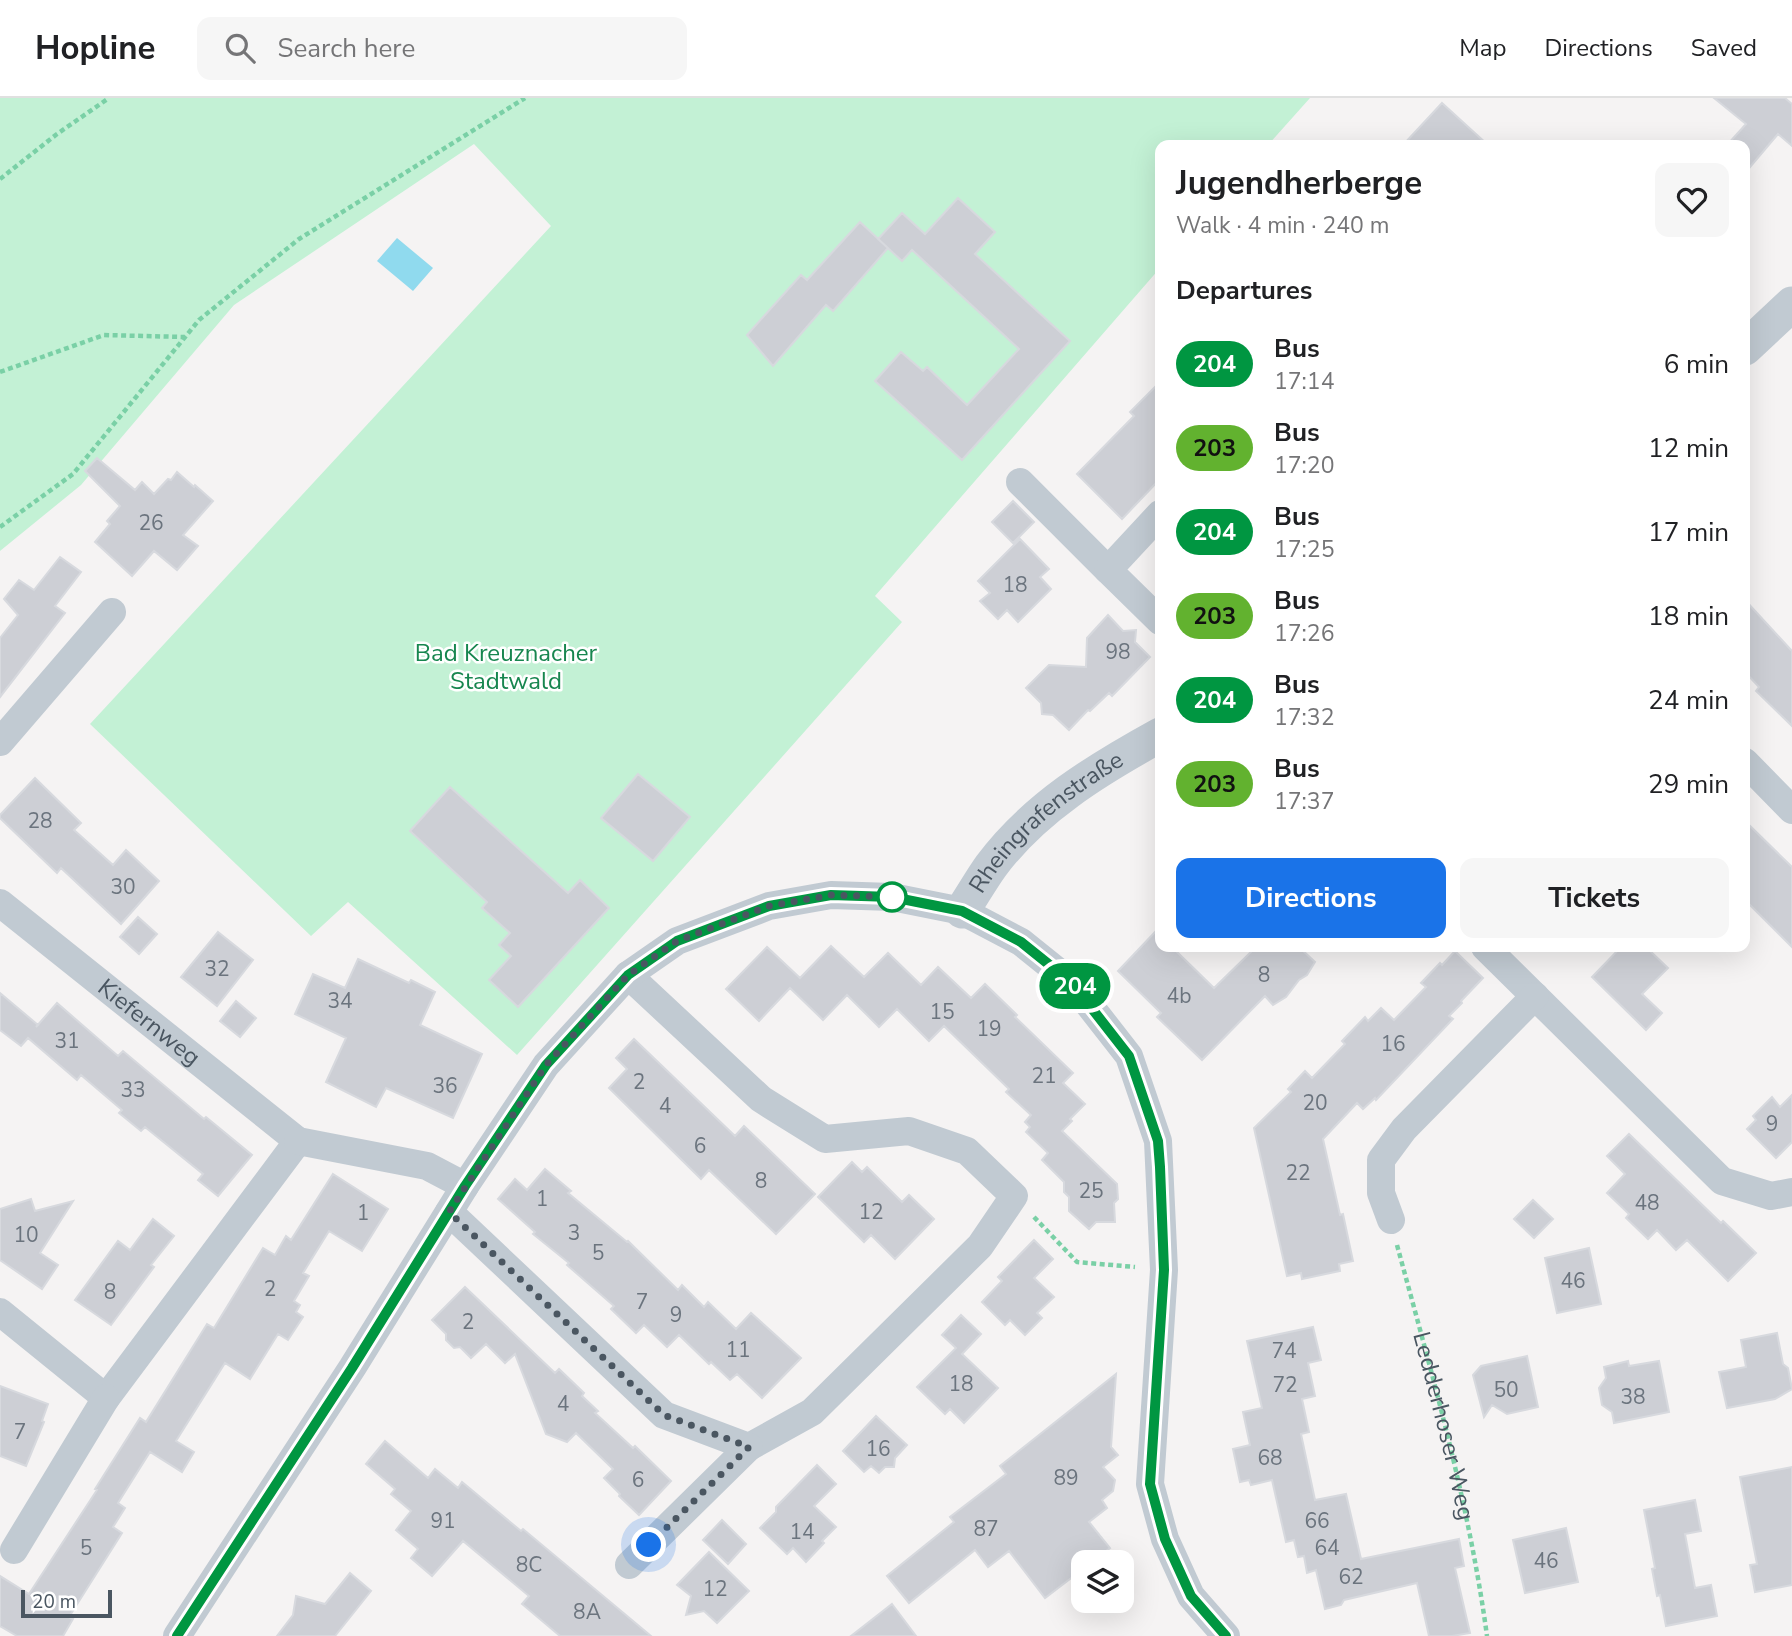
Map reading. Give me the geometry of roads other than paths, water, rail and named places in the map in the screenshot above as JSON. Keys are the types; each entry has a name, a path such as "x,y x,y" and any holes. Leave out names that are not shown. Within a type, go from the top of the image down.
{"street":[{"path":"1750,343 1792,304"},
{"path":"1020,482 1155,616"},
{"path":"1108,570 1155,519"},
{"path":"0,742 112,611"},
{"name":"Rheingrafenstraße","path":"177,1636 352,1368 465,1186 546,1065 628,975 677,941 769,906 831,895 892,897 962,911 992,865 1028,825 1076,786 1118,758 1155,739"},
{"path":"1750,767 1792,810"},
{"name":"Kiefernweg","path":"0,902 298,1141 427,1166 465,1186"},
{"path":"962,911 1021,942 1072,983 1129,1056 1158,1141 1164,1270 1150,1484 1165,1539 1191,1596 1226,1636"},
{"path":"1490,952 1722,1181 1771,1196 1792,1192"},
{"path":"628,975 761,1099 825,1139 909,1132 967,1151 1014,1196 980,1246 812,1412 749,1447 629,1565"},
{"path":"1391,1220 1381,1193 1381,1160 1404,1129 1535,996"},
{"path":"14,1550 106,1398 298,1141"},
{"path":"449,1212 664,1415 749,1447"},
{"path":"0,1312 106,1398"}],"water":[{"path":"397,238 433,268 413,291 377,261"}],"park label":[{"name":"Bad Kreuznacher Stadtwald","path":"506,667"}]}
